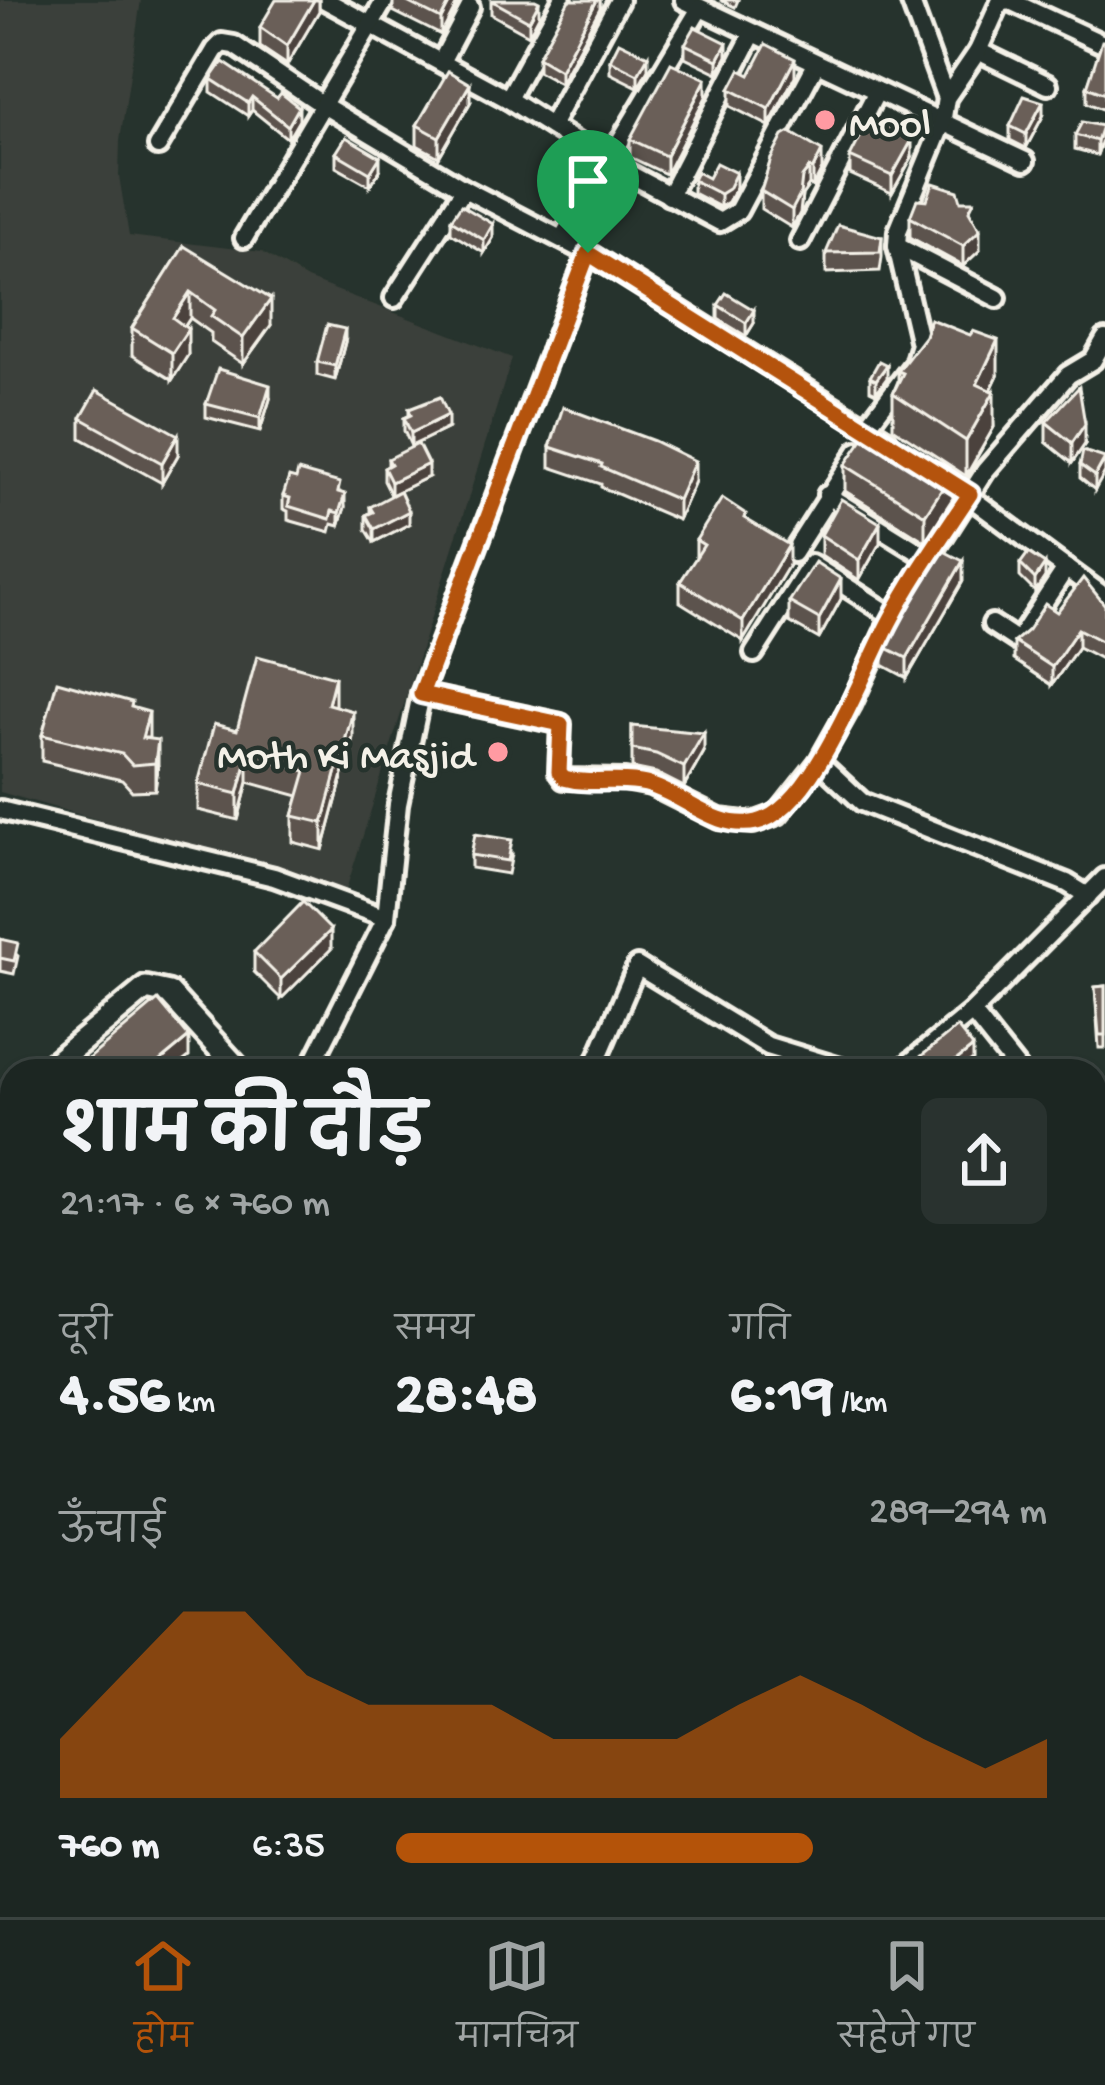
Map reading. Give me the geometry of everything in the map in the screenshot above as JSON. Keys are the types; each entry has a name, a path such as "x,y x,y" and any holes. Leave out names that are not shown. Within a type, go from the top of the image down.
{"street":[{"path":"326,0 720,222 738,211 816,64"},
{"path":"244,238 385,0"},
{"path":"508,99 562,0"},
{"path":"551,126 619,0"},
{"path":"910,0 946,98"},
{"path":"793,553 914,364 920,344 897,246 898,231 942,124 946,98 1005,0 1105,45"},
{"path":"564,234 692,4 1025,161"},
{"path":"441,62 470,7"},
{"path":"668,196 753,33"},
{"path":"158,146 222,43 234,45 323,105 464,189 564,234 911,456"},
{"path":"978,51 1048,85"},
{"path":"800,241 876,92"},
{"path":"394,298 464,189"},
{"path":"897,246 997,298"},
{"path":"315,1059 386,918 398,804 421,694 588,253"},
{"path":"421,694 561,724 559,772 564,778 651,785 719,820 753,823 778,814 819,762 892,616 970,494 1068,375 1093,359 1105,339"},
{"path":"931,469 1105,598"},
{"path":"826,495 927,557"},
{"path":"754,653 811,564 892,616"},
{"path":"992,623 1018,641 1066,568"},
{"path":"819,762 862,802 1088,896"},
{"path":"0,810 274,877 386,918"},
{"path":"915,1059 972,1012 1105,878"},
{"path":"597,1059 638,966 768,1046 811,1059"},
{"path":"60,1059 146,988 169,992 229,1059"},
{"path":"972,1012 1009,1059"}],"shaded area":[{"path":"0,0 141,0 120,141 119,176 129,236 262,252 307,279 512,358 346,890 0,792"}],"building":[{"path":"276,0 314,0 287,46 260,27"},
{"path":"403,0 451,0 441,19"},
{"path":"491,0 535,0 539,2 529,21"},
{"path":"569,0 597,0 560,70 538,57"},
{"path":"695,27 727,43 718,60 685,44"},
{"path":"1105,41 1105,94 1087,87"},
{"path":"619,42 648,56 638,74 610,60"},
{"path":"766,44 795,59 769,109 730,89 740,70 750,75"},
{"path":"223,62 299,107 288,126 252,97 248,103 211,79"},
{"path":"671,63 706,79 666,156 630,139"},
{"path":"448,71 470,84 439,137 417,125"},
{"path":"1024,96 1043,102 1026,134 1010,126"},
{"path":"871,116 912,140 892,176 850,157"},
{"path":"1082,122 1102,126 1097,141 1075,135"},
{"path":"790,132 822,151 813,169 802,177 792,210 761,191 771,159"},
{"path":"346,137 380,157 370,173 336,153"},
{"path":"716,163 736,173 720,194 693,180 697,172 708,178"},
{"path":"933,183 958,191 961,201 974,201 969,211 980,230 963,246 910,217 917,199 927,200"},
{"path":"461,205 493,224 484,240 451,220"},
{"path":"838,225 882,237 880,252 826,253"},
{"path":"184,246 271,299 243,338 211,316 215,310 190,292 173,318 188,329 172,353 132,328"},
{"path":"726,293 754,310 746,323 718,305"},
{"path":"930,319 998,340 977,384 994,392 966,441 893,393 903,373 898,371 925,336"},
{"path":"327,325 345,329 335,366 317,362"},
{"path":"879,361 887,365 876,380 870,377"},
{"path":"218,369 270,385 260,418 206,404"},
{"path":"1079,387 1085,424 1072,443 1046,422"},
{"path":"97,390 178,435 162,463 81,418"},
{"path":"440,397 448,415 411,433 404,418 411,415 409,409"},
{"path":"563,407 695,461 678,500 602,464 550,447"},
{"path":"873,425 953,472 925,515 845,465"},
{"path":"418,444 428,464 391,482 384,468 391,464 388,459"},
{"path":"1083,451 1105,458 1095,476 1080,465"},
{"path":"298,471 340,483 338,492 345,494 339,513 332,511 330,519 288,506 290,498 283,496 289,477 296,479"},
{"path":"400,491 409,511 374,529 366,515 373,512 370,507"},
{"path":"722,498 746,514 744,518 789,545 743,621 680,582 704,545 696,540"},
{"path":"841,499 880,523 859,560 821,535"},
{"path":"938,548 963,561 907,658 883,646 902,604"},
{"path":"1028,553 1045,564 1035,579 1020,564"},
{"path":"815,562 841,579 819,619 789,602"},
{"path":"1083,578 1105,605 1105,643 1078,629 1052,667 1014,642 1045,604 1057,612"},
{"path":"257,656 335,677 328,704 353,711 323,823 293,816 306,771 248,756 238,794 198,784 214,724 237,730"},
{"path":"57,681 132,702 131,707 149,712 142,738 158,740 155,763 132,765 122,754 42,735"},
{"path":"632,726 704,733 684,767 632,749"},
{"path":"475,834 512,840 508,861 471,855"},
{"path":"303,902 331,930 281,979 254,952"},
{"path":"0,939 18,943 14,961 0,958"},
{"path":"1105,986 1105,1035 1099,1035 1095,987"},
{"path":"158,1000 189,1037 162,1059 88,1059"},
{"path":"957,1027 973,1047 958,1059 918,1059"}],"place":[{"name":"Mool","path":"825,120"},
{"name":"Moth Ki Masjid","path":"498,752"}],"route":[{"path":"588,253 970,494 892,616 819,762 778,814 753,823 719,820 651,785 625,780 571,781 559,772 561,724 421,694 588,253"}]}
